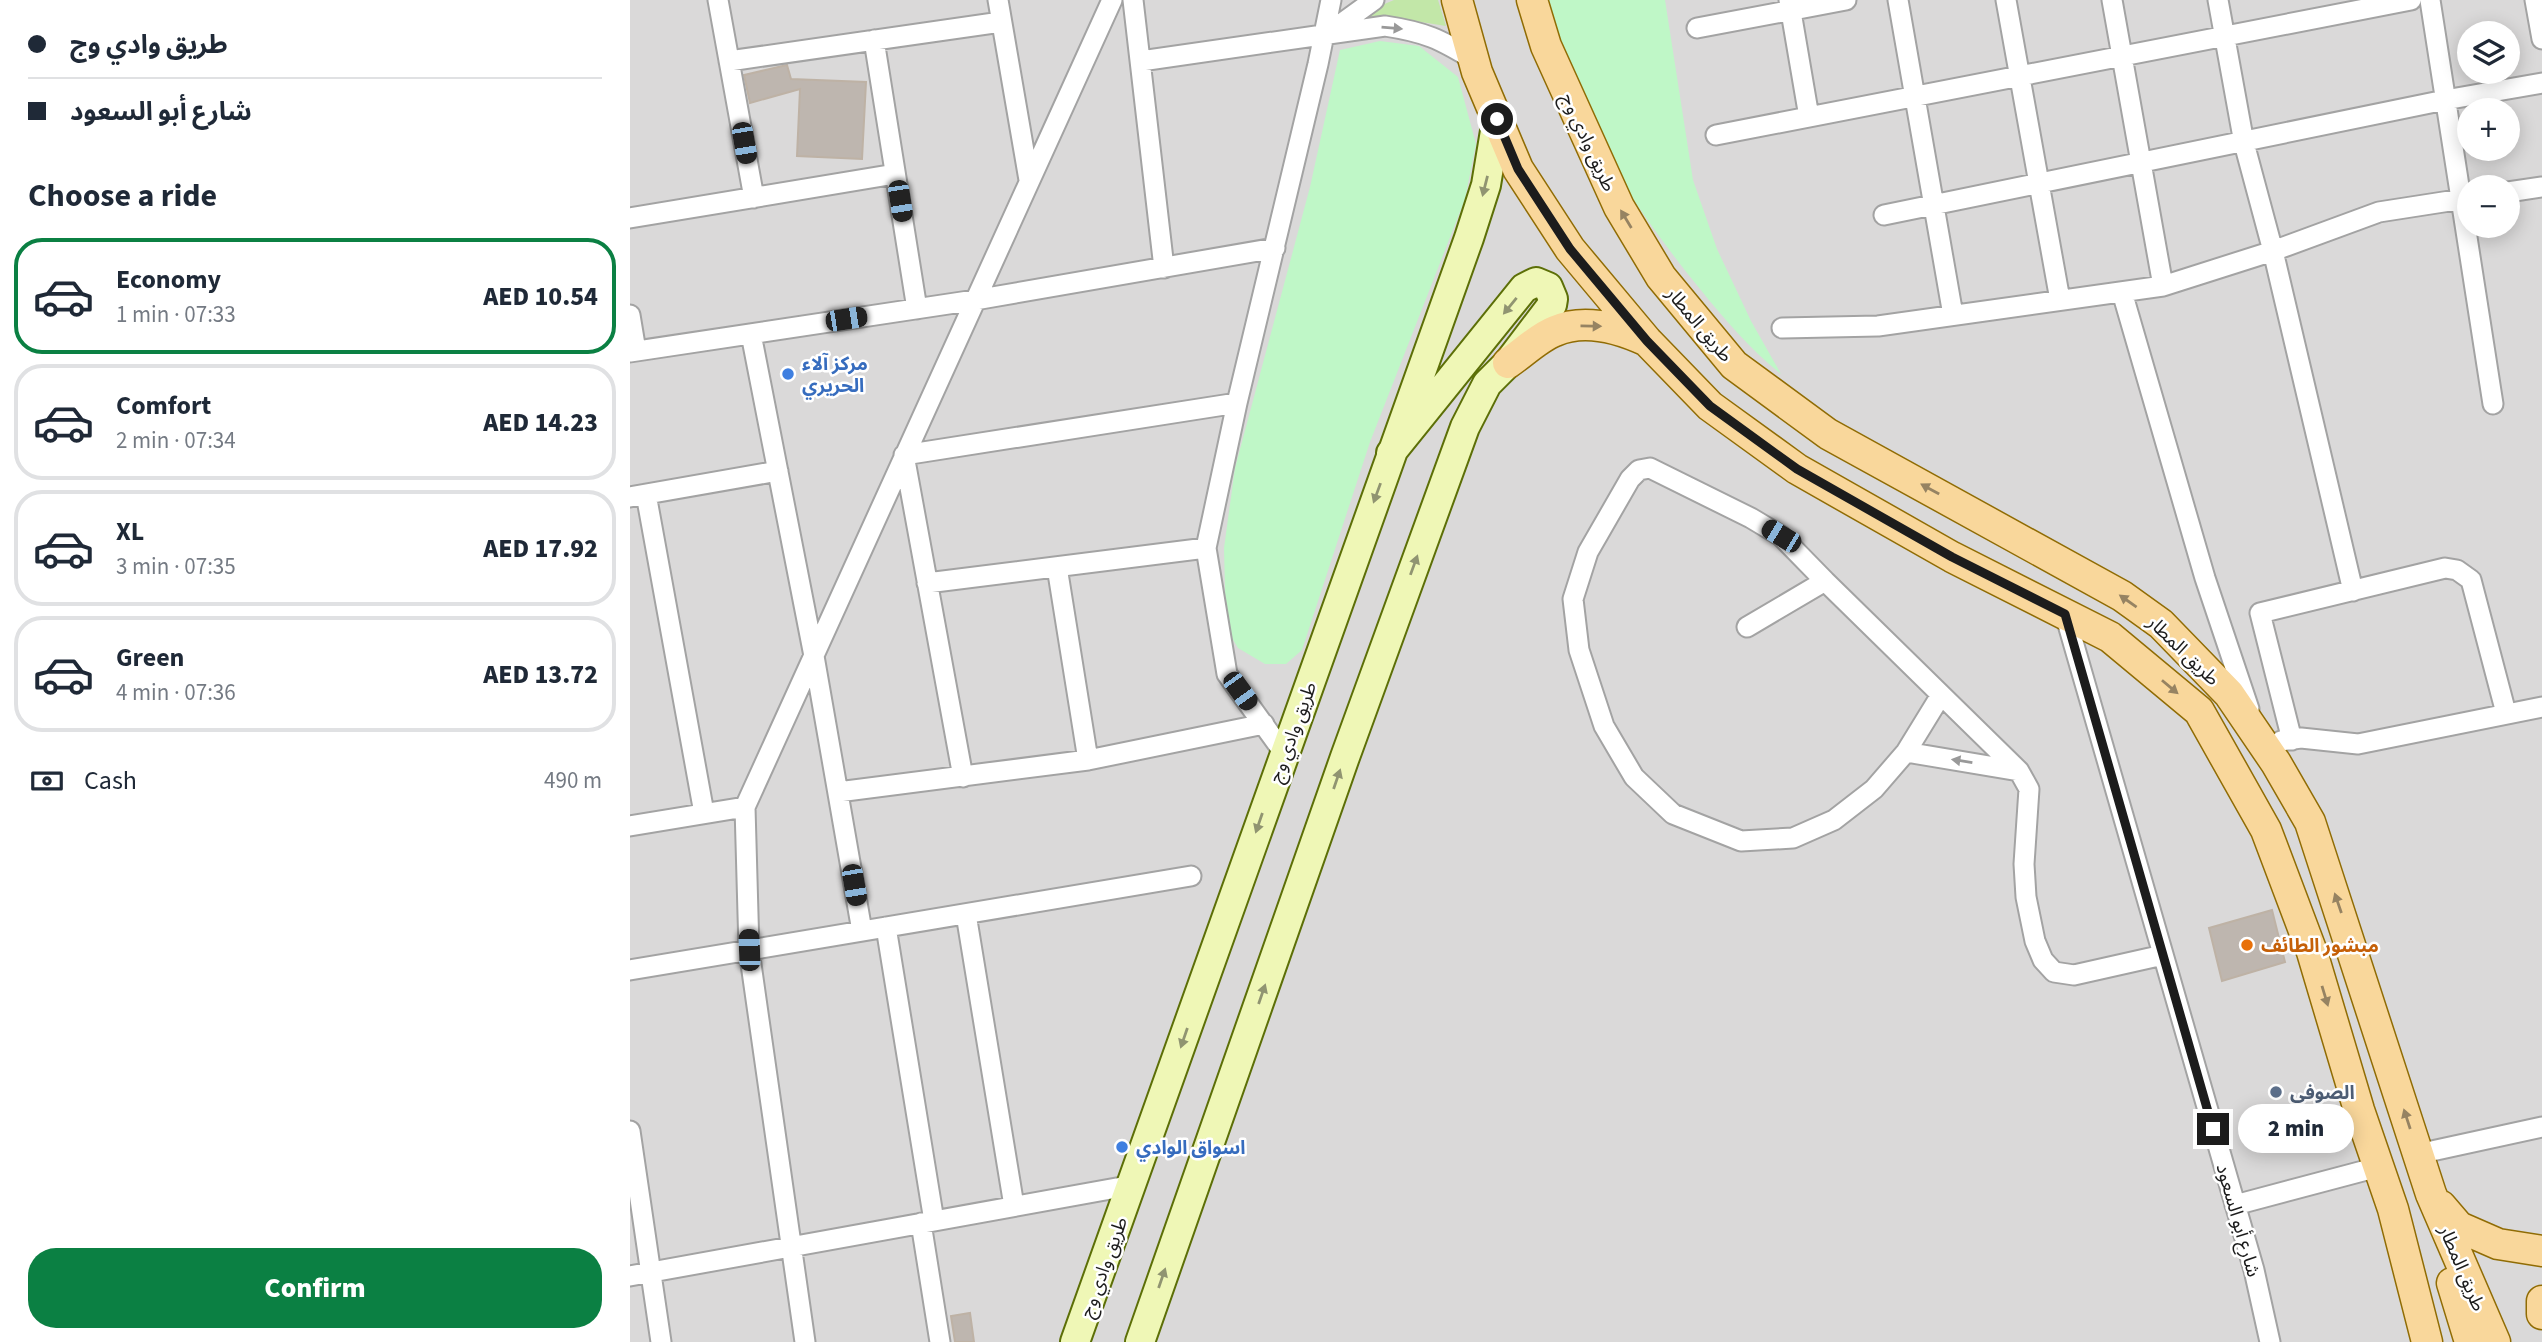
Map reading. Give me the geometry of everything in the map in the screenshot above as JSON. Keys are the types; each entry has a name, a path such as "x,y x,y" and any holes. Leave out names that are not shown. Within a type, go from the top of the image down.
{"main road":[{"path":"1457,0 1474,60 1518,169 1570,249 1647,341"},
{"name":"طريق وادي وج","path":"1532,0 1546,46 1583,131 1619,207 1661,277"},
{"name":"طريق المطار","path":"1661,277 1734,365 1828,434 2122,596 2161,624 2271,740 2310,822 2431,1194 2451,1279 2470,1342"},
{"path":"1508,363 1554,331 1580,326 1622,329 1647,341"},
{"name":"طريق المطار","path":"1647,341 1710,406 1797,469 1952,557 2110,637 2199,711 2266,830 2312,952 2378,1167 2445,1342"},
{"path":"2431,1194 2459,1227 2498,1244 2542,1251"},
{"name":"طريق المطار","path":"2431,1194 2495,1342"},
{"name":"طريق المطار","path":"2393,1209 2427,1342"},
{"path":"2542,1301 2542,1314"}],"street":[{"path":"718,0 754,198"},
{"path":"998,0 1030,180"},
{"path":"805,1342 749,950 745,807 1112,0"},
{"path":"1133,0 1164,268"},
{"path":"1284,753 1227,674 1206,548 1331,0"},
{"path":"1324,36 1374,0"},
{"path":"1697,28 1789,5 1846,0"},
{"path":"1898,0 1953,315"},
{"path":"2006,0 2060,300"},
{"path":"2112,0 2163,286"},
{"path":"2218,0 2244,143 2273,251 2353,591"},
{"path":"1716,135 2225,36 2320,8 2411,0"},
{"path":"2430,0 2445,100 2460,175"},
{"path":"2535,0 2542,39"},
{"path":"1789,5 1809,117"},
{"path":"729,61 1001,22"},
{"path":"1141,61 1385,26 1419,31 1474,60"},
{"path":"874,40 917,309"},
{"path":"1884,215 2445,100 2542,83"},
{"name":"طريق وادي وج","path":"1075,1342 1133,1185 1486,185 1497,119"},
{"path":"630,218 895,174"},
{"path":"2520,190 2542,187"},
{"path":"1782,328 1878,326 2163,286 2273,251 2379,212 2457,200"},
{"path":"2470,238 2493,404"},
{"path":"630,315 633,352 975,300 1275,248"},
{"path":"1139,1342 1345,757 1465,427 1487,384 1508,363 1552,305 1552,292 1536,282 1524,288 1391,453"},
{"path":"2122,292 2205,578 2271,740"},
{"path":"751,334 814,656 862,931"},
{"path":"904,455 1237,403"},
{"path":"904,455 963,776"},
{"path":"1941,695 1906,752 1874,789 1834,820 1793,838 1741,841 1673,814 1634,777 1604,726 1579,650 1573,599 1588,552 1630,479 1639,470 1650,468 1751,518 1781,536 2018,771 2029,789 2024,864 2026,897 2035,941 2043,960 2054,972 2074,975 2163,955"},
{"path":"704,813 638,496 778,471"},
{"path":"927,583 1206,548"},
{"path":"1057,567 1088,761"},
{"path":"2271,740 2260,613 2445,568 2457,570 2471,579 2505,713"},
{"path":"1747,627 1825,582"},
{"name":"شارع أبو السعود","path":"2065,614 2235,1205 2270,1342"},
{"path":"2271,740 2301,738 2358,744 2505,713 2542,708"},
{"path":"838,792 1088,761 1264,724"},
{"path":"1906,752 2018,771"},
{"path":"630,826 745,807"},
{"path":"630,970 1191,876"},
{"path":"966,914 1014,1206"},
{"path":"886,927 928,1222 940,1342"},
{"path":"2418,1154 2542,1127"},
{"path":"630,1131 661,1342"},
{"path":"2235,1205 2378,1167"},
{"path":"630,1276 1133,1185"}],"shaded area":[{"path":"630,0 2542,0 2542,1342 630,1342"}],"green space":[{"path":"1394,0 1438,0 1446,26 1356,16"},
{"path":"1546,0 1665,0 1693,180 1717,249 1751,321 1781,374 1748,344 1709,301 1667,247 1622,181 1577,98"},
{"path":"1380,41 1419,46 1458,77 1476,144 1465,199 1370,442 1302,650 1286,664 1265,664 1238,648 1226,628 1224,548 1235,468 1310,187 1340,50"}],"building":[{"path":"787,65 791,79 866,82 862,159 797,156 800,89 750,103 744,75"},
{"name":"مبشور الطائف","path":"2272,910 2285,962 2222,981 2209,928"},
{"path":"970,1313 974,1342 955,1342 951,1316"}],"place":[{"name":"مركز آلاء الحريري","path":"788,374"},
{"name":"مبشور الطائف","path":"2247,945"},
{"name":"الصوفي","path":"2276,1092"},
{"name":"اسواق الوادي","path":"1122,1147"}],"route":[{"path":"1497,119 1518,169 1570,249 1647,341 1710,406 1797,469 1952,557 2065,614 2213,1129"}]}
